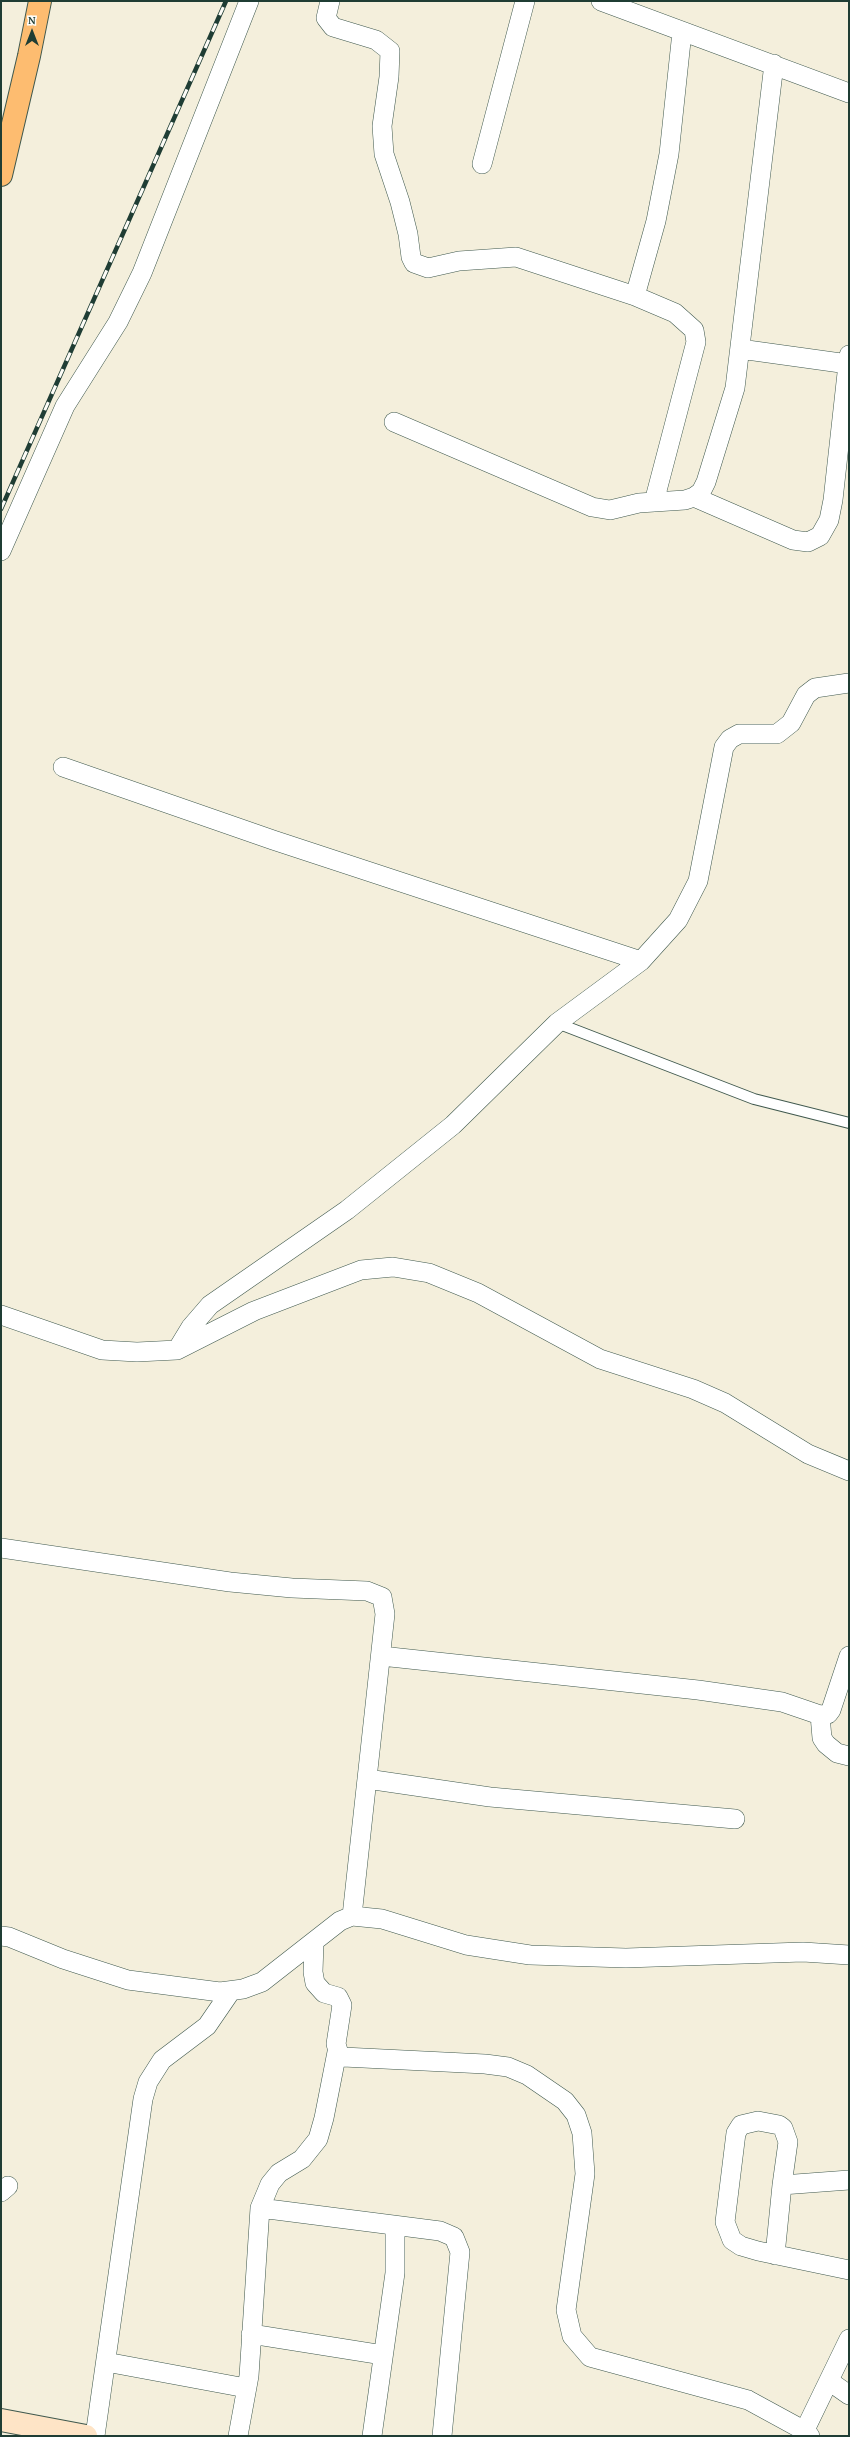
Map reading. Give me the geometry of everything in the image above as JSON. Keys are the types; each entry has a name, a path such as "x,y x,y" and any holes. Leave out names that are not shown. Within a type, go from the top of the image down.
{"main road":[{"path":"2,166 29,56 40,1"},
{"path":"1,2420 86,2436"}],"street":[{"path":"1,552 65,406 118,322 142,273 249,1"},
{"path":"330,1 326,18 333,27 376,40 390,50 390,77 382,126 384,154 400,202 408,234 411,257 414,263 428,268 459,260 516,257 635,296 675,313 694,330 696,342 654,502"},
{"path":"482,164 525,1"},
{"path":"601,1 849,93"},
{"path":"635,296 656,221 669,154 682,32"},
{"path":"394,422 592,507 610,510 654,502 685,500 694,497 701,492 711,468 735,388 774,64"},
{"path":"694,497 792,540 808,542 820,536 829,520 833,500 848,360 740,350"},
{"path":"177,1350 191,1326 210,1305 347,1210 447,1130 557,1023 640,961 678,920 698,881 724,747 730,739 739,734 777,734 791,723 806,695 815,688 849,683"},
{"path":"63,767 273,840 640,961"},
{"path":"1,1315 102,1350 137,1352 177,1350 254,1311 360,1270 393,1267 429,1273 478,1293 600,1359 693,1389 725,1403 808,1454 849,1470"},
{"path":"1,1548 230,1582 292,1588 359,1590 374,1593 382,1597 385,1605 352,1916"},
{"path":"380,1656 698,1690 782,1702 820,1715 828,1714 831,1710 849,1656"},
{"path":"820,1715 822,1738 826,1744 837,1753 849,1756"},
{"path":"367,1780 490,1797 736,1819"},
{"path":"1,1936 9,1937 63,1959 128,1980 220,1992 232,1991 262,1982 314,1943 340,1921 352,1916 382,1919 466,1945 530,1955 626,1958 803,1952 849,1955"},
{"path":"238,2436 246,2388 260,2208 270,2184 279,2174 302,2159 318,2139 324,2118 337,2052 336,2044 342,2005 338,1997 324,1993 315,1983 313,1972 314,1943"},
{"path":"94,2436 125,2238 133,2156 143,2099 148,2082 162,2060 207,2026 232,1991"},
{"path":"337,2052 343,2056 485,2064 508,2067 527,2075 565,2101 576,2115 582,2133 584,2174 566,2310 572,2336 590,2357 748,2400 806,2434 828,2381 849,2339"},
{"path":"776,2255 782,2185 788,2142 783,2128 779,2125 758,2121 741,2125 736,2133 725,2222 727,2232 732,2240 741,2246 776,2255 849,2270"},
{"path":"782,2185 849,2180"},
{"path":"260,2208 440,2231 454,2237 460,2252 442,2436"},
{"path":"372,2436 395,2273 395,2226"},
{"path":"251,2334 383,2356"},
{"path":"106,2362 246,2388"},
{"path":"828,2381 849,2395"}],"lane":[{"path":"557,1023 754,1099 849,1123"}],"railway":[{"path":"1,509 226,1"}]}
